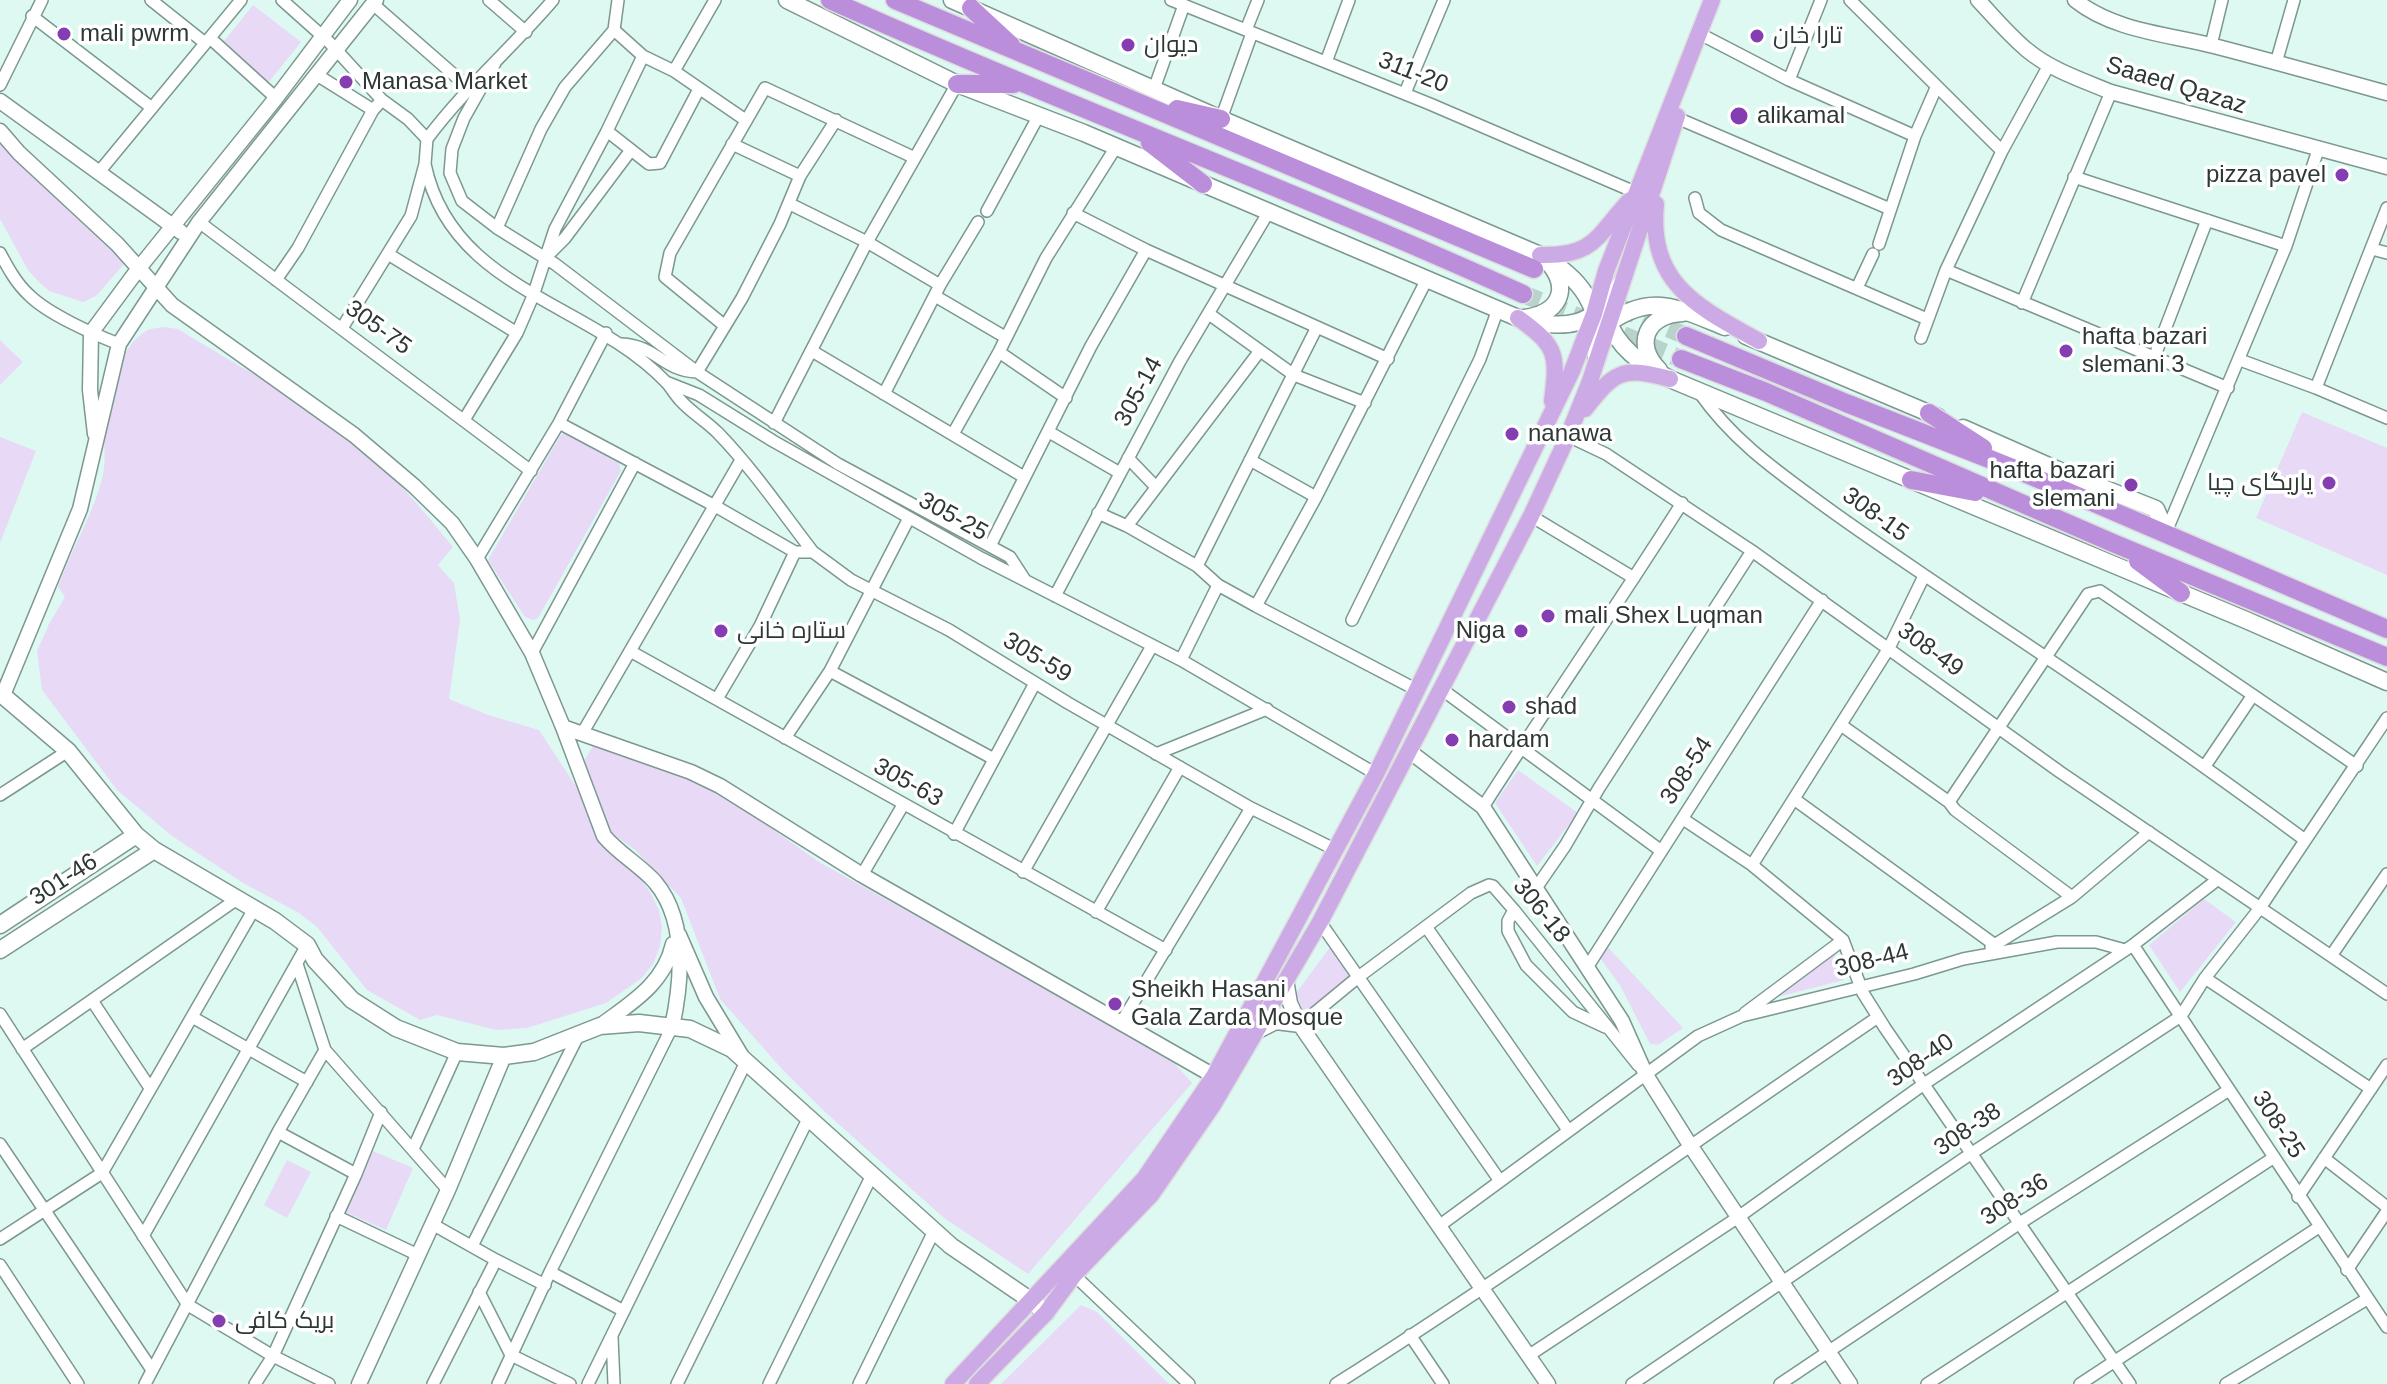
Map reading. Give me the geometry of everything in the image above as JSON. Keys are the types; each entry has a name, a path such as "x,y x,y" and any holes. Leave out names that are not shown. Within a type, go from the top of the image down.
{"highway":[{"path":"830,0 1523,294"},
{"path":"895,0 1022,55 1537,262"},
{"path":"971,8 1022,55"},
{"path":"957,84 1024,84"},
{"path":"1136,101 1221,119"},
{"path":"1132,129 1203,184"},
{"path":"1686,336 2166,532 2387,629"},
{"path":"1681,359 1766,392 2113,543 2387,657"},
{"path":"1929,413 2015,469"},
{"path":"1911,480 2007,497"},
{"path":"2113,543 2181,593"}],"main road":[{"path":"787,0 957,84 1116,147 1518,318 1546,326 1564,326 1601,319 1641,306 1665,306 1692,314 2156,509 2166,532"},
{"path":"952,0 1575,278 1601,319 1633,357 1670,379 2387,682"},
{"path":"977,1384 1046,1313 1074,1275 1151,1195 1213,1105 1320,921 1531,516 1570,431 1590,381 1606,271 1712,0"},
{"path":"953,1384 1144,1179 1214,1076 1376,774 1572,371 1624,277 1677,118 1706,37 1723,0"},
{"path":"1658,176 1655,234 1662,262 1669,275 1699,307 1759,341"},
{"path":"1537,262 1588,247 1637,193"},
{"path":"1518,318 1546,312 1555,305 1559,296 1558,276 1537,262"},
{"path":"1670,379 1647,355 1646,336 1652,325 1662,317 1692,314"},
{"path":"1518,318 1541,335 1555,357 1550,416"},
{"path":"1570,431 1605,384 1617,375 1633,371 1670,379"},
{"path":"1,695 68,751 136,835 154,850 254,909 307,945 315,960 352,1000 396,1028 457,1052 504,1056 534,1052 600,1026 639,1023 690,1029 732,1049 951,1246 1046,1313"},
{"name":"301-46","path":"0,925 136,835"},
{"name":"301-46","path":"0,950 154,850"},
{"path":"1311,896 1320,921"},
{"path":"1296,925 1320,921"}],"street":[{"path":"0,85 42,0"},
{"path":"151,0 208,40 276,98"},
{"path":"99,172 241,0"},
{"path":"282,0 328,42 382,100 408,119 427,139"},
{"path":"1,695 80,509 119,344 199,222 317,75 328,42 350,0"},
{"path":"489,0 526,32"},
{"path":"342,328 411,216 425,164 427,139 469,88 526,32 553,0"},
{"path":"497,228 531,149 565,87 614,30 618,0"},
{"path":"674,71 715,0"},
{"name":"311-20","path":"1171,0 1405,93 1637,193"},
{"path":"1221,119 1258,0"},
{"path":"1326,62 1349,0"},
{"path":"1405,93 1444,0"},
{"path":"1789,80 1821,0"},
{"path":"1850,0 2002,151"},
{"name":"Saaed Qazaz","path":"1978,0 2011,36 2049,65 2111,92 2387,167"},
{"name":"Saaed Qazaz","path":"2076,0 2089,11 2116,23 2211,45 2387,93"},
{"path":"2211,45 2222,0"},
{"path":"2276,63 2294,0"},
{"path":"96,443 90,390 91,333 139,268 276,98 328,42 374,2 469,88"},
{"path":"1154,89 1184,5"},
{"path":"32,16 152,108"},
{"path":"614,30 643,56 674,71 744,119"},
{"path":"1706,37 1789,80 1915,136"},
{"path":"464,420 517,333 555,229 643,56"},
{"path":"495,63 464,118 452,149 450,173 462,201 497,228 546,258 653,340 685,360 718,388 838,464 1010,557 1025,580"},
{"path":"1921,338 1946,270 2002,151 2049,65"},
{"path":"317,75 373,110"},
{"path":"774,423 867,242 957,84"},
{"path":"725,326 665,277 670,253 744,119 765,88 915,158"},
{"path":"1857,288 1876,249 1915,136 1936,88"},
{"path":"607,131 649,164 660,163 699,89"},
{"path":"2022,303 2111,92"},
{"path":"276,280 298,248 373,110 382,100"},
{"path":"0,101 189,238"},
{"path":"987,211 1038,117"},
{"path":"1677,118 1890,209"},
{"path":"697,372 742,298 790,204 800,176 836,120"},
{"path":"0,131 19,153 117,244 172,305 354,435 452,523 477,559 532,653 604,836 653,880 666,896 676,932 678,978 672,1027 498,1384"},
{"path":"732,144 800,176"},
{"path":"953,434 1046,258 1116,147"},
{"path":"546,258 565,238 631,150"},
{"path":"2166,532 2286,246 2318,150"},
{"path":"425,164 430,189 442,214 471,251 533,296 606,333 666,382"},
{"path":"2074,177 2286,246"},
{"path":"1695,198 1699,213 1721,230 1927,319"},
{"path":"790,204 867,242 1005,337"},
{"path":"2316,388 2387,208"},
{"path":"1073,213 1146,250 1388,359"},
{"name":"305-14","path":"1055,596 1180,361 1268,213"},
{"path":"2154,358 2207,220"},
{"name":"305-75","path":"199,222 531,471"},
{"path":"884,394 978,222"},
{"path":"2372,249 2387,253"},
{"path":"990,546 1091,346 1146,250"},
{"path":"0,253 30,297 91,333 119,344"},
{"path":"388,254 517,333"},
{"path":"1946,270 2228,388"},
{"path":"1256,606 1316,497 1427,279"},
{"path":"1352,620 1480,359 1498,309"},
{"path":"1209,314 1294,375 1365,403"},
{"path":"1197,566 1317,327"},
{"path":"477,559 559,423 606,333"},
{"path":"620,344 647,348 667,365 684,372 697,372"},
{"path":"812,351 1024,477"},
{"path":"999,352 1066,398"},
{"path":"1127,526 1259,352"},
{"path":"2240,360 2387,418"},
{"name":"305-25","path":"666,382 699,395 909,518 1181,660 1376,774"},
{"name":"305-59","path":"666,382 681,401 717,432 813,552 870,590 949,630 1156,754 1251,808 1336,850"},
{"name":"308-15","path":"1698,391 1727,429 1750,451 1860,532 2205,766 2305,840"},
{"path":"559,423 795,552 813,552"},
{"name":"308-49","path":"1570,431 1752,551 1999,728 2387,994"},
{"path":"1049,432 1120,473"},
{"path":"1128,458 1156,487"},
{"path":"583,732 741,460"},
{"path":"1250,460 1316,497"},
{"path":"532,653 635,463"},
{"path":"1483,807 1682,503"},
{"path":"1098,513 1197,566 1218,585 1417,690"},
{"path":"1531,516 1634,578"},
{"path":"785,738 830,671 909,518"},
{"path":"1536,888 1752,551"},
{"path":"717,699 760,626 795,552"},
{"path":"1752,865 1889,648 1924,576"},
{"path":"1181,660 1218,585"},
{"path":"1949,802 2045,656 2088,594 2094,591 2100,591 2357,766"},
{"name":"308-54","path":"1588,966 1822,600"},
{"path":"1023,872 1152,646"},
{"name":"305-63","path":"630,651 1166,950"},
{"path":"830,671 994,759"},
{"path":"954,834 1035,683"},
{"path":"1440,688 1660,850"},
{"path":"2205,766 2253,695"},
{"path":"1156,754 1267,709"},
{"path":"2181,1016 2205,978 2260,908 2387,718"},
{"path":"1841,725 1949,802 1955,810 2072,897"},
{"path":"563,727 691,772 720,786 862,875 1214,1076"},
{"path":"0,795 68,751"},
{"path":"1409,751 1483,807 1622,1021 1646,1075 1690,1145 1850,1384"},
{"path":"1096,912 1180,767"},
{"path":"1794,799 1995,945"},
{"path":"862,875 903,805"},
{"path":"1121,1023 1251,808"},
{"path":"1683,819 1752,865 1843,940 1860,986 1878,1017 2130,1384"},
{"path":"1963,959 1995,945 2072,897 2149,832"},
{"path":"2331,956 2387,874"},
{"name":"308-40","path":"1528,1356 1737,1218 1924,1084 2129,948 2217,880"},
{"name":"306-18","path":"1300,1025 1471,893 1489,885 1514,910 1646,1075"},
{"path":"22,1049 237,899"},
{"path":"0,1239 102,1173 254,909"},
{"path":"1514,910 1508,921 1508,931 1526,965 1573,1012 1610,1029"},
{"path":"1320,921 1500,1181"},
{"path":"1427,928 1568,1130"},
{"path":"600,1026 650,987 664,971 676,932"},
{"path":"588,1384 746,1062 706,997 687,949 676,932"},
{"path":"1742,1016 1843,940"},
{"name":"308-44","path":"1439,1226 1698,1036 1742,1016 1963,959 2057,942 2096,942 2129,948"},
{"path":"143,1236 307,945"},
{"name":"308-25","path":"2129,948 2181,1016 2298,1197 2387,1327"},
{"path":"297,964 325,1050 448,1190"},
{"path":"2205,978 2371,1089"},
{"path":"1286,980 1290,1003 1300,1025 1548,1384"},
{"path":"93,1002 150,1088"},
{"path":"0,1014 188,1305 307,1379 329,1384"},
{"name":"308-38","path":"1632,1384 1972,1153 2181,1016"},
{"path":"192,1017 307,1082"},
{"path":"1340,1383 1573,1229 1878,1017"},
{"path":"1255,1032 1276,1022 1300,1025"},
{"path":"472,1246 578,1036"},
{"path":"145,1384 278,1132 325,1050"},
{"path":"413,1149 457,1052"},
{"path":"359,1384 448,1190 504,1056"},
{"path":"2298,1197 2387,1065"},
{"name":"308-36","path":"1780,1384 2020,1223 2229,1090"},
{"path":"255,1384 273,1356 381,1112"},
{"path":"677,1384 809,1117"},
{"path":"278,1132 356,1174"},
{"path":"0,1144 152,1370"},
{"path":"1927,1384 2273,1158"},
{"path":"2324,1158 2387,1209 2347,1270"},
{"path":"769,1384 872,1175"},
{"path":"336,1216 418,1255"},
{"path":"432,1224 545,1285"},
{"path":"2080,1384 2319,1227"},
{"path":"859,1384 934,1231"},
{"path":"433,1384 496,1260"},
{"path":"0,1265 78,1384"},
{"path":"550,1272 624,1311"},
{"path":"1074,1275 1189,1384"},
{"path":"479,1292 511,1355 570,1384"},
{"path":"2226,1384 2367,1299"},
{"path":"612,1334 614,1384"},
{"path":"1410,1335 1443,1384"}],"shaded area":[{"path":"253,5 301,42 268,83 220,46"},
{"path":"0,142 122,254 125,263 96,296 83,302 49,291 28,270 0,219"},
{"path":"164,327 178,329 335,427 395,480 453,547 438,565 454,583 460,620 449,699 488,715 539,730 579,791 600,840 609,853 636,873 659,910 662,927 660,946 653,964 642,978 606,1003 527,1028 496,1030 437,1015 420,1020 367,990 317,927 299,913 243,883 172,836 117,790 42,690 37,651 65,597 58,587 102,479 104,424 111,386 128,348 148,330"},
{"path":"0,340 23,362 0,385"},
{"name":"یاریگای چیا","path":"2302,412 2387,448 2387,575 2256,518"},
{"path":"565,432 618,461 621,471 538,618 533,620 525,617 488,560"},
{"path":"0,437 36,451 0,543"},
{"path":"595,743 706,782 819,862 1169,1057 1192,1083 1028,1274 944,1218 825,1112 720,999 681,898 634,849 610,832 582,764"},
{"path":"1518,770 1578,813 1537,866 1495,803"},
{"path":"2204,899 2236,922 2180,992 2149,945"},
{"path":"1605,944 1683,1028 1658,1045 1650,1044 1621,987 1598,955"},
{"path":"1331,946 1353,977 1305,1016 1296,993"},
{"path":"1833,949 1844,980 1773,998"},
{"path":"373,1151 413,1168 386,1230 345,1212"},
{"path":"287,1160 311,1172 287,1218 264,1205"},
{"path":"1081,1305 1097,1312 1169,1384 1001,1384"}],"tunnel":[{"path":"1523,294 1681,359"},
{"path":"1619,307 1686,336"}],"place":[{"name":"mali pwrm","path":"64,34"},
{"name":"تارا خان","path":"1757,36"},
{"name":"دیوان","path":"1128,45"},
{"name":"Manasa Market","path":"346,82"},
{"name":"alikamal","path":"1739,116"},
{"name":"pizza pavel","path":"2342,175"},
{"name":"hafta bazari slemani 3","path":"2066,351"},
{"name":"nanawa","path":"1512,434"},
{"name":"یاریگای چیا","path":"2329,483"},
{"name":"hafta bazari slemani","path":"2131,485"},
{"name":"mali Shex Luqman","path":"1548,616"},
{"name":"ستاره خانی","path":"721,631"},
{"name":"Niga","path":"1521,631"},
{"name":"shad","path":"1509,707"},
{"name":"hardam","path":"1452,740"},
{"name":"Sheikh Hasani Gala Zarda Mosque","path":"1115,1004"},
{"name":"بریک کافی","path":"219,1321"}]}
